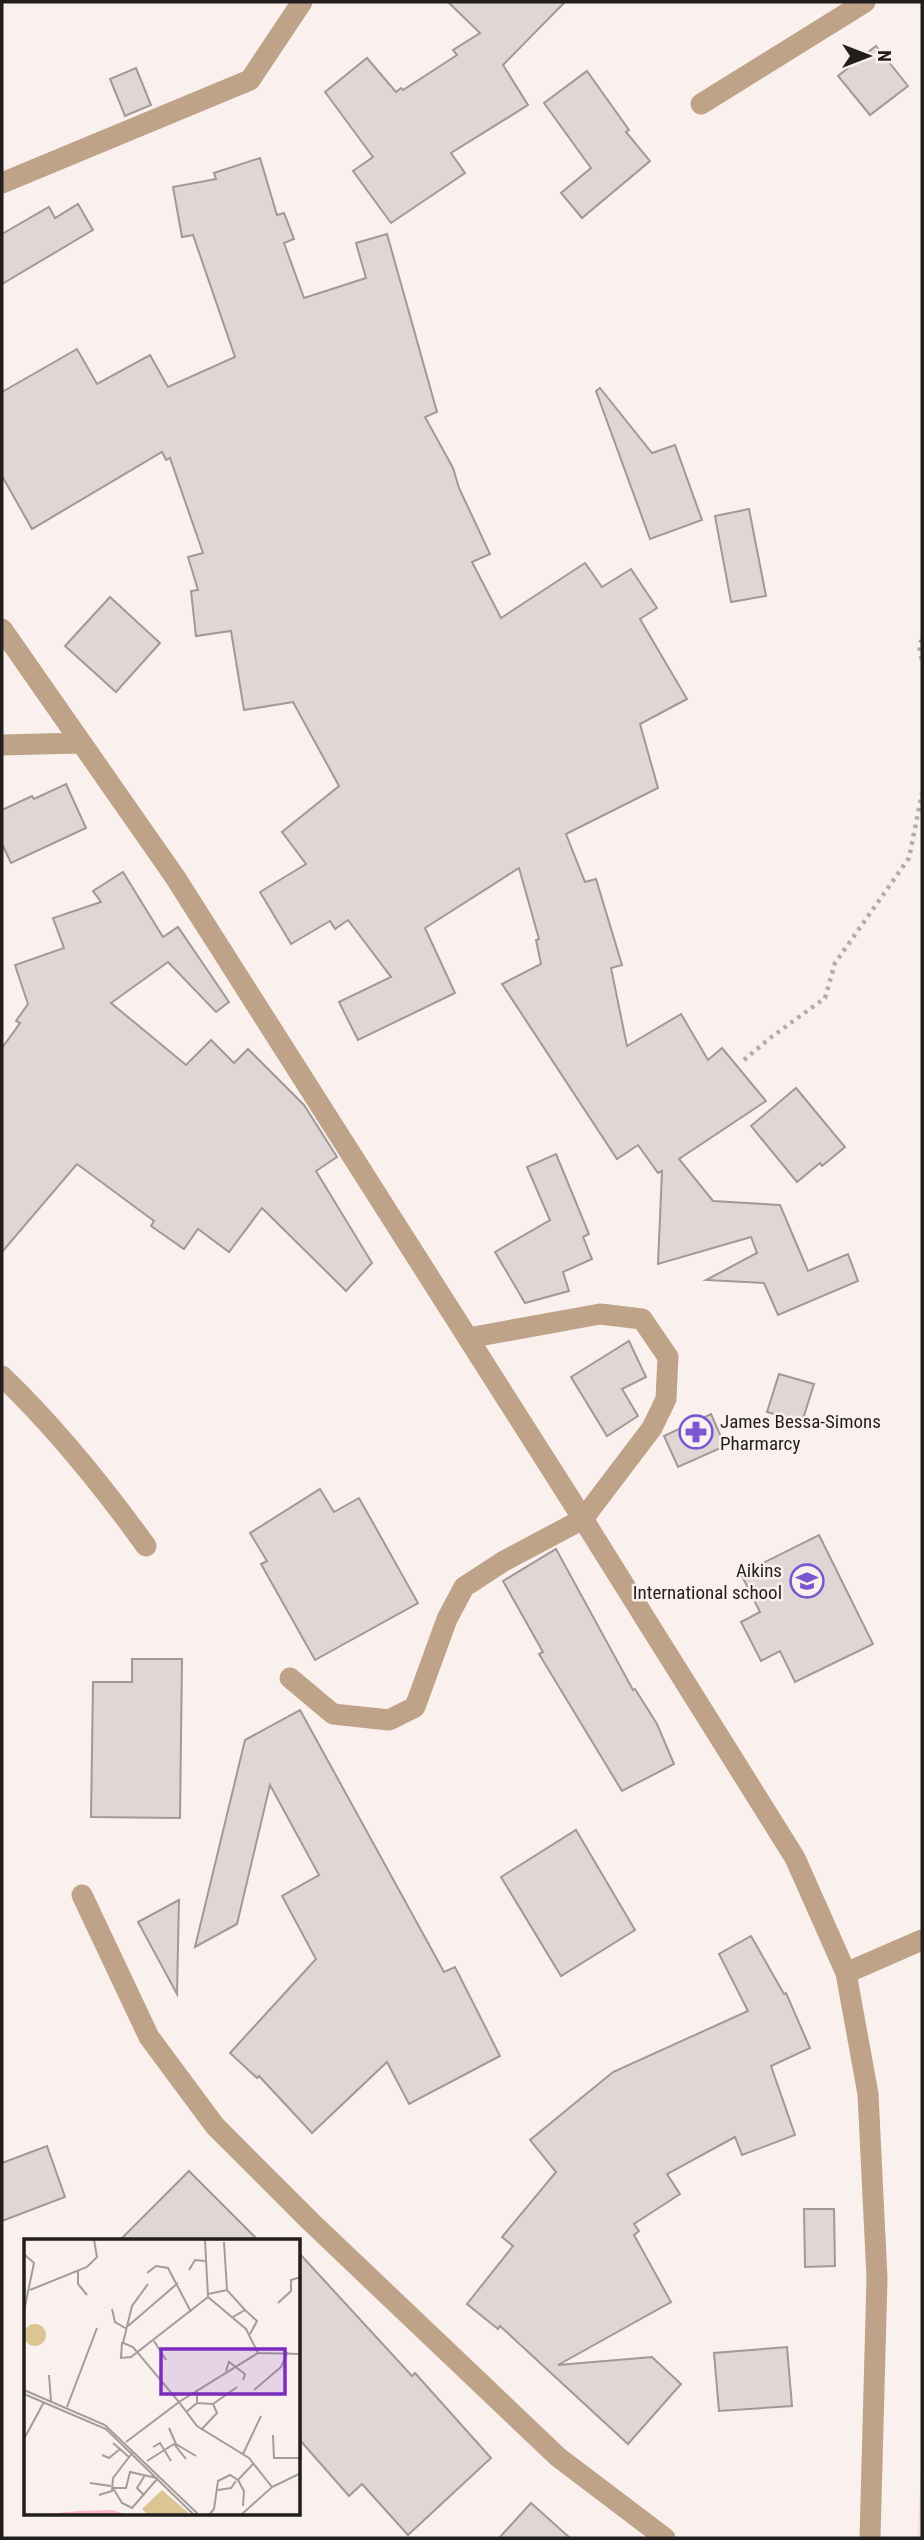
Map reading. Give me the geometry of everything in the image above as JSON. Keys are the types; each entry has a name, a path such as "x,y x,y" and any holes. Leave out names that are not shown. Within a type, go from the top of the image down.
{"street":[{"path":"2,183 250,80 302,2"},
{"path":"701,104 865,2"},
{"path":"2,629 175,877 795,1858 846,1973 868,2094 877,2278 870,2538"},
{"path":"2,745 80,744"},
{"path":"290,1678 333,1714 389,1720 415,1707 447,1619 464,1587 504,1560 583,1519 652,1428 666,1399 668,1357 642,1319 600,1314 468,1338"},
{"path":"2,1376 37,1410 99,1482 146,1546"},
{"path":"82,1895 149,2037 215,2126 310,2221 558,2458 665,2538"},
{"path":"846,1973 922,1940"}],"path":[{"path":"922,640 919,643 922,662"},
{"path":"744,1060 825,998 835,963 909,858 922,793"}],"shaded area":[{"path":"922,2453 922,2538 917,2538"}],"building":[{"path":"448,2 565,2 503,65 528,105 451,153 465,173 391,223 353,171 373,157 325,92 367,58 396,92 457,55 453,50 480,33"},
{"path":"876,46 908,86 870,115 838,76"},
{"path":"136,68 151,105 125,116 110,79"},
{"path":"587,71 629,130 626,132 650,161 582,218 561,193 591,168 544,103"},
{"path":"260,158 277,215 284,213 294,239 284,243 304,298 366,278 356,243 387,234 437,412 425,417 453,468 459,488 490,554 472,562 501,618 585,563 602,587 631,569 657,608 640,619 687,699 640,724 658,788 566,834 585,882 596,879 622,965 611,968 627,1046 681,1014 708,1060 722,1048 766,1101 679,1159 713,1201 780,1205 808,1271 848,1254 858,1281 778,1315 764,1283 706,1280 757,1253 751,1237 658,1264 662,1171 658,1173 638,1145 617,1159 502,984 541,964 536,940 539,939 519,868 425,928 455,993 358,1040 339,1002 391,977 348,920 335,929 330,921 291,944 260,892 306,864 282,832 339,786 293,702 244,710 231,631 196,636 191,591 198,590 188,557 203,553 170,458 166,460 162,452 32,529 2,476 2,392 77,349 97,384 150,355 168,387 235,357 193,235 182,237 173,187 216,179 214,173"},
{"path":"78,204 93,230 2,284 2,234 49,207 55,218"},
{"path":"600,388 652,453 675,445 702,520 650,539 596,391"},
{"path":"749,509 766,596 731,602 715,516"},
{"path":"110,597 160,643 116,692 65,646"},
{"path":"66,784 86,828 11,863 2,844 2,810"},
{"path":"123,872 163,937 178,927 229,1002 216,1012 168,962 111,1003 186,1065 211,1040 234,1063 248,1049 304,1105 337,1157 316,1171 372,1263 346,1291 262,1208 229,1252 198,1229 184,1249 151,1226 154,1221 77,1164 2,1252 2,1048 20,1023 16,1021 28,1004 15,965 64,948 53,918 101,902 93,891"},
{"path":"796,1088 845,1147 797,1182 751,1126"},
{"path":"556,1154 589,1234 583,1237 592,1259 563,1272 569,1291 525,1303 495,1252 550,1220 527,1167"},
{"path":"629,1341 646,1377 622,1389 638,1416 607,1436 571,1377"},
{"path":"779,1374 814,1384 802,1422 767,1412"},
{"path":"711,1414 725,1446 678,1467 664,1436"},
{"path":"320,1489 334,1512 359,1498 418,1603 315,1660 261,1564 267,1561 250,1533"},
{"path":"819,1535 873,1644 795,1682 780,1651 761,1661 741,1622 760,1612 741,1574"},
{"path":"556,1549 633,1690 635,1689 657,1724 674,1764 622,1791 539,1654 543,1652 503,1581"},
{"path":"132,1659 182,1659 180,1818 91,1817 93,1682 132,1682"},
{"path":"300,1710 444,1972 455,1967 500,2056 409,2104 387,2062 312,2133 259,2076 257,2078 230,2053 316,1959 282,1896 319,1875 270,1785 237,1924 195,1947 245,1740"},
{"path":"576,1830 635,1930 561,1976 501,1877"},
{"path":"179,1900 177,1994 138,1922"},
{"path":"751,1936 784,1994 786,1993 810,2048 771,2066 795,2135 742,2155 735,2137 667,2174 680,2194 634,2224 639,2231 634,2235 671,2302 558,2365 652,2357 681,2384 628,2444 500,2326 498,2329 467,2304 513,2246 502,2237 556,2172 530,2140 613,2072 748,2011 719,1954"},
{"path":"47,2146 65,2197 2,2221 2,2163"},
{"path":"189,2171 257,2239 121,2239"},
{"path":"804,2209 834,2209 835,2266 805,2267"},
{"path":"301,2255 412,2376 415,2373 491,2458 408,2535 362,2484 349,2496 301,2441"},
{"path":"787,2347 792,2406 719,2411 714,2353"},
{"path":"531,2503 570,2538 499,2538"}],"place":[{"name":"James Bessa-Simons Pharmarcy","path":"696,1432"},
{"name":"Aikins International school","path":"807,1581"}]}
